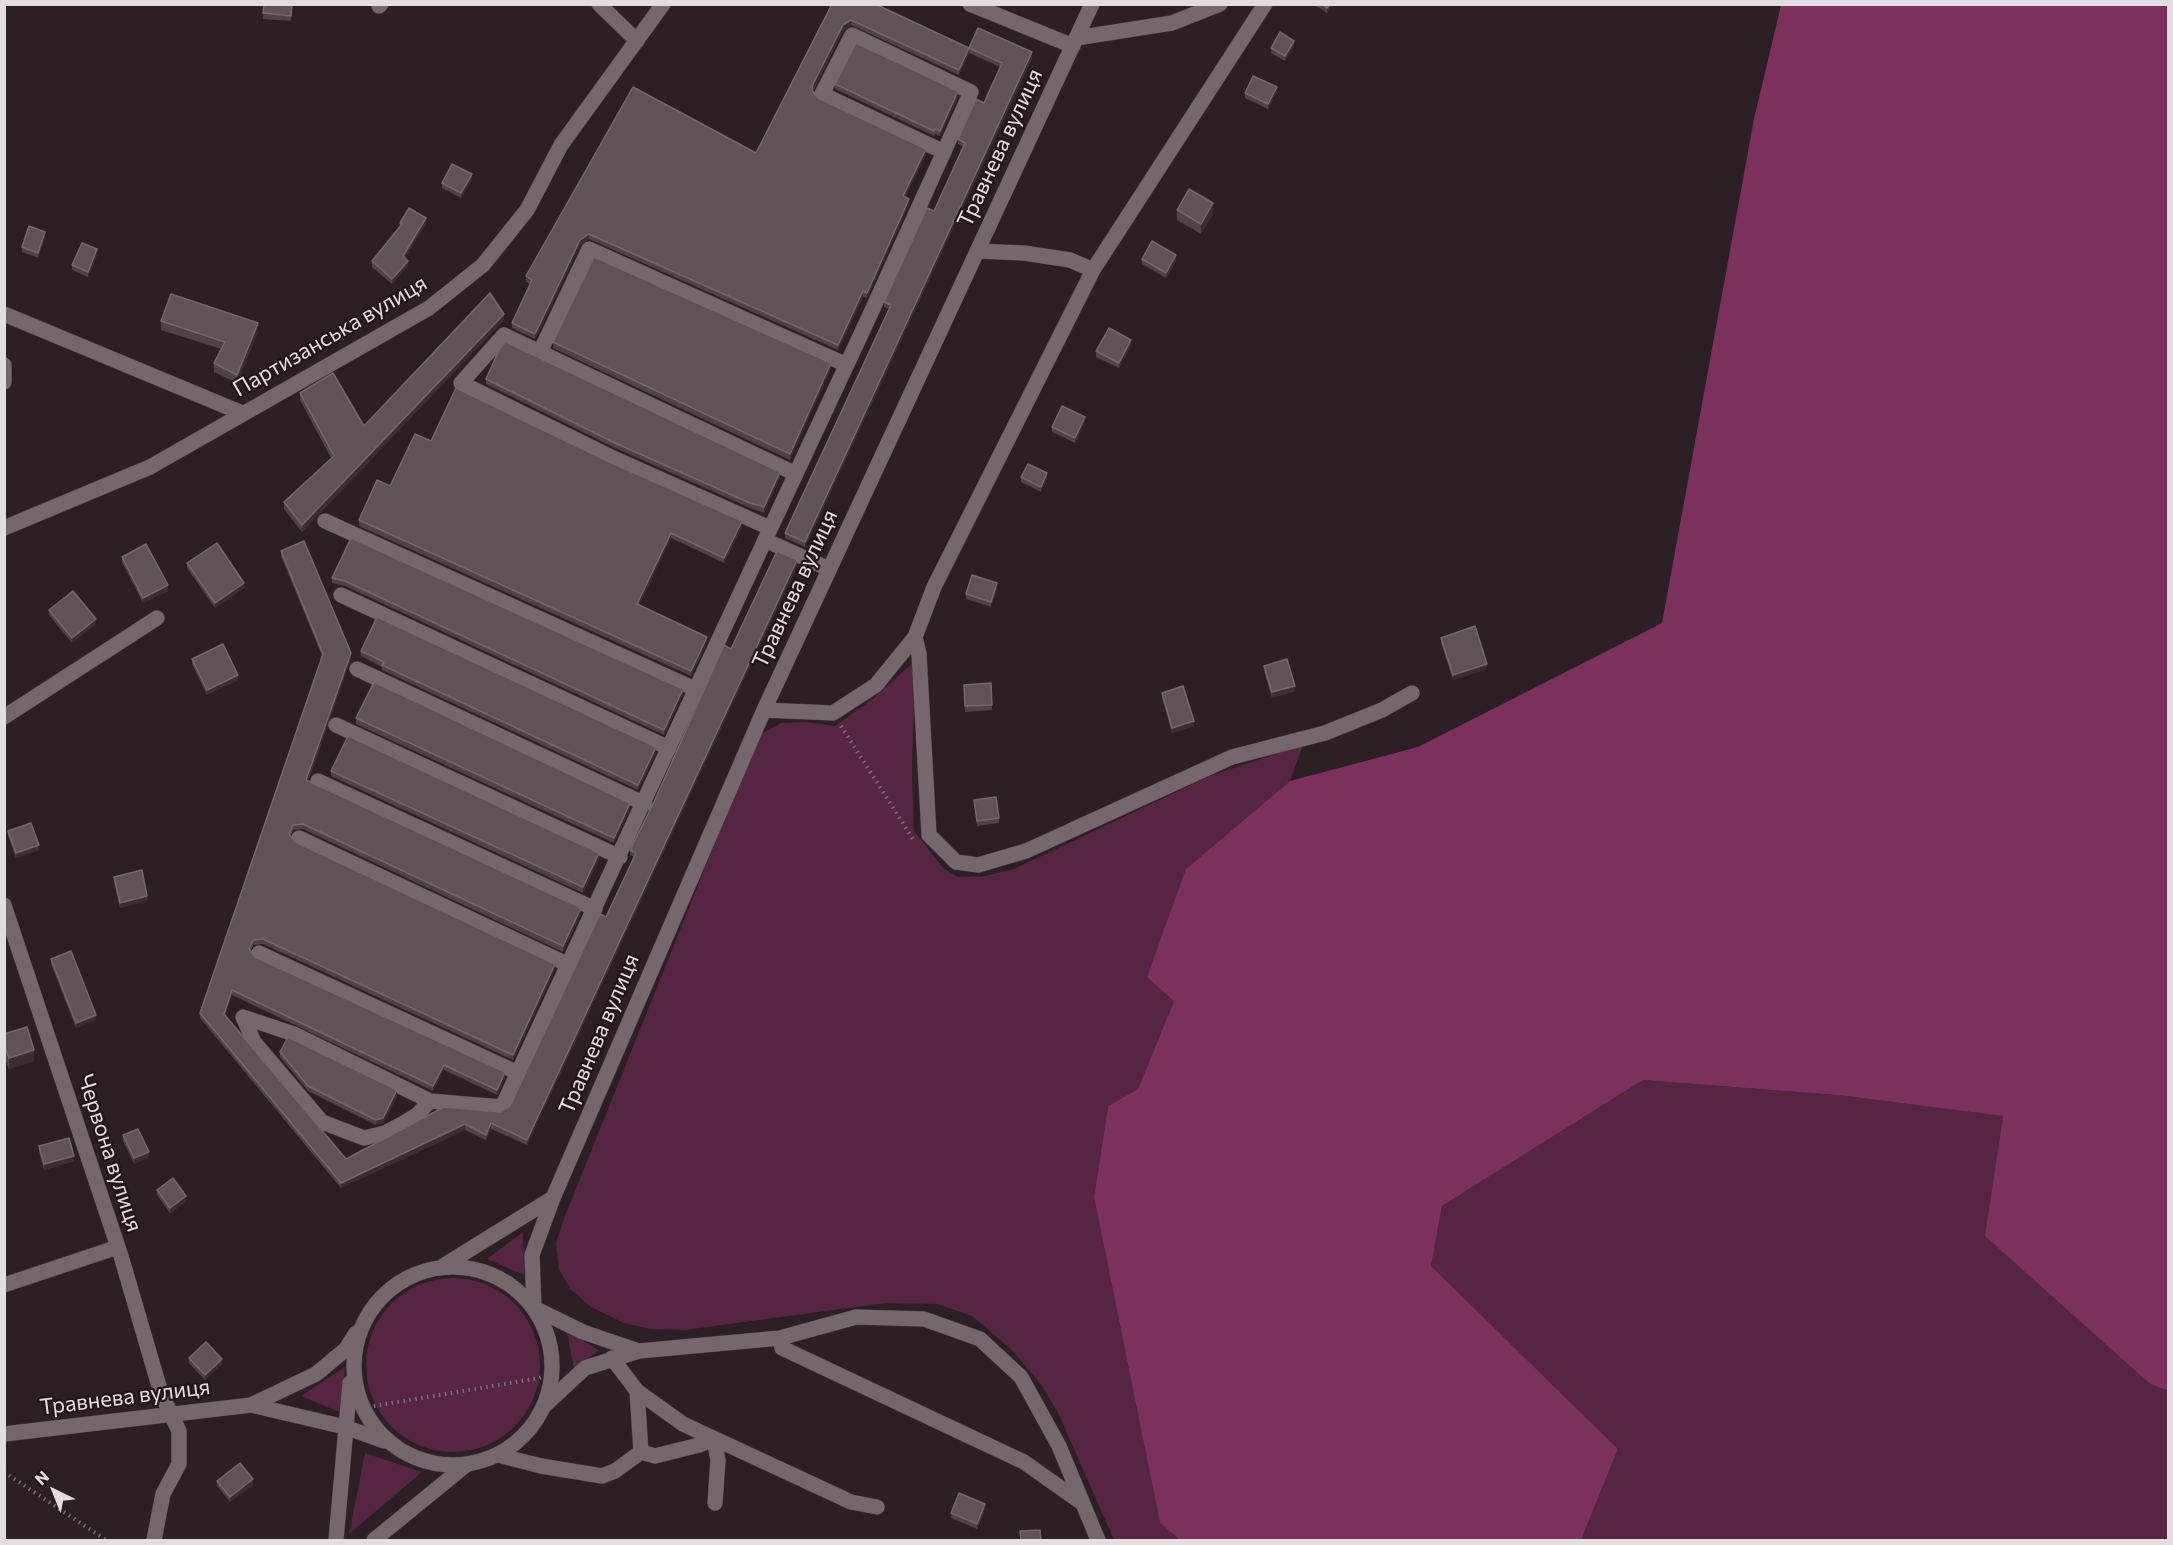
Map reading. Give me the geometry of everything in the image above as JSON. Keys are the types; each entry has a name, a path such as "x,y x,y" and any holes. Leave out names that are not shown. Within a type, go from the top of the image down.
{"street":[{"path":"599,4 637,40"},
{"name":"Партизанська вулиця","path":"4,528 150,467 429,309 483,265 527,210 561,145 663,4"},
{"path":"970,4 1075,42 1172,23 1220,4"},
{"name":"Травнева вулиця","path":"534,1308 532,1256 553,1198 764,710 1092,4"},
{"path":"764,710 833,713 876,685 915,636 934,587 1093,270 1264,4"},
{"path":"430,1101 417,1115 385,1133 375,1135 364,1137 322,1122 254,1042 243,1017 294,1034 430,1101 502,1107 645,804 695,689 847,365 944,152 971,92 852,35 822,94 944,152"},
{"path":"540,352 589,249 847,365"},
{"path":"976,251 1024,252 1070,260 1093,270"},
{"path":"4,315 242,413"},
{"path":"796,474 504,335 461,383 767,534 829,569"},
{"path":"4,365 4,382"},
{"path":"325,521 695,689"},
{"path":"341,595 669,748"},
{"path":"4,717 157,618"},
{"path":"915,636 919,654 929,835 956,862 978,865 1026,851 1232,757 1325,733 1356,722 1412,693"},
{"path":"357,669 645,804"},
{"path":"336,725 620,857"},
{"path":"318,781 595,909"},
{"path":"300,838 569,965"},
{"name":"Червона вулиця","path":"4,905 118,1247 161,1393 174,1414 179,1431 179,1464 164,1494 154,1540"},
{"path":"259,953 518,1073"},
{"path":"251,1405 316,1374 345,1349 380,1297 400,1281 443,1266 553,1198"},
{"path":"4,1285 118,1247"},
{"path":"443,1266 489,1272 520,1292 534,1308 546,1332 552,1353 552,1373 543,1407"},
{"path":"534,1308 583,1332 639,1351"},
{"path":"251,1405 345,1427 388,1442 431,1463 466,1465 498,1455 526,1433 543,1407 585,1368 612,1358 639,1351 780,1338 856,1317 924,1319 980,1339 1021,1377 1059,1446 1098,1540"},
{"path":"336,1540 345,1427 361,1326"},
{"path":"780,1338 782,1348 1024,1462 1082,1503"},
{"path":"612,1358 637,1391 684,1424 851,1502 877,1506"},
{"path":"353,1365 362,1408 372,1425 388,1442"},
{"path":"637,1391 641,1452"},
{"name":"Травнева вулиця","path":"4,1434 251,1405"},
{"path":"641,1452 655,1456 714,1439"},
{"path":"714,1439 718,1460 715,1503"},
{"path":"498,1455 541,1466 602,1476 630,1462 641,1452"},
{"path":"374,1540 466,1465"},
{"path":"1083,1540 1090,1522"}],"path":[{"path":"833,713 900,824 919,847"},
{"path":"362,1408 539,1378 552,1373"},
{"path":"4,1472 106,1540"}],"shaded area":[{"path":"1781,5 2168,5 2168,1391 2150,1384 1985,1236 2003,1116 1837,1095 1643,1080 1442,1206 1431,1266 1618,1449 1581,1540 1180,1540 1160,1523 1094,1197 1108,1106 1138,1089 1174,1001 1147,977 1186,869 1290,781 1418,747 1662,623 1754,119"},
{"path":"915,661 912,770 914,831 944,869 958,877 985,876 1014,869 1210,776 1303,745 1290,781 1186,869 1174,1001 1138,1089 1108,1106 1094,1197 1160,1523 1180,1540 1114,1540 1059,1415 1043,1387 1012,1350 972,1316 937,1304 885,1303 685,1330 650,1329 624,1323 591,1307 570,1289 559,1269 556,1243 565,1216 758,736 781,723 806,722 835,726 870,701"},
{"path":"1643,1080 1837,1095 2003,1116 1986,1236 2150,1384 2168,1391 2168,1540 1581,1540 1618,1449 1431,1266 1442,1206"},
{"path":"523,1232 524,1275 487,1259"},
{"path":"453,1278 486,1285 501,1293 514,1304 525,1317 533,1332 540,1365 533,1398 525,1413 514,1426 501,1437 486,1445 453,1452 420,1445 405,1437 392,1426 381,1413 373,1398 366,1365 373,1332 381,1317 392,1304 405,1293 420,1285"},
{"path":"567,1332 599,1350 574,1369"},
{"path":"345,1367 342,1413 301,1396"},
{"path":"365,1453 422,1472 349,1534"}],"building":[{"path":"264,4 292,4 291,16 263,13"},
{"path":"832,4 875,4 969,48 959,70 851,20 843,25 813,84 812,90 818,98 926,149 903,196 909,199 867,293 863,291 838,345 589,234 580,240 535,334 512,323 532,280 526,276 633,87 756,153"},
{"path":"978,28 1032,52 805,542 785,533 891,305 884,302 927,208 934,211 965,143 958,139 976,99 984,103 1002,63 969,48"},
{"path":"1280,32 1294,41 1285,56 1271,48"},
{"path":"856,43 958,91 940,131 935,129 934,131 835,84"},
{"path":"1253,76 1277,87 1268,104 1245,93"},
{"path":"452,164 472,174 461,193 442,183"},
{"path":"1189,189 1213,203 1201,224 1177,210"},
{"path":"409,208 426,218 403,256 408,261 392,279 372,261 402,224 400,223"},
{"path":"29,226 45,232 38,253 22,247"},
{"path":"1152,241 1176,255 1166,273 1142,259"},
{"path":"82,243 97,249 88,272 72,265"},
{"path":"594,257 831,363 790,454 553,342"},
{"path":"490,293 504,314 302,525 284,502 334,456 300,393 333,373 364,426"},
{"path":"171,294 258,323 237,375 214,363 225,342 161,321"},
{"path":"1109,328 1131,340 1119,363 1096,351"},
{"path":"506,342 780,472 764,507 750,503 613,442 486,379 499,350"},
{"path":"456,388 605,460 742,521 724,558 671,533 637,604 707,637 691,671 359,520 377,480 390,486 415,434 431,441"},
{"path":"1062,406 1085,417 1075,438 1052,427"},
{"path":"1028,464 1047,473 1041,487 1021,477"},
{"path":"351,538 683,689 664,730 345,581 332,578"},
{"path":"304,541 351,653 306,780 581,908 563,946 303,824 293,825 289,834 295,842 555,964 513,1055 263,939 253,940 249,949 255,957 505,1072 497,1090 444,1065 433,1086 232,990 224,1014 346,1159 444,1107 501,1112 510,1106 600,914 606,917 636,853 630,850 654,802 724,645 731,649 777,551 797,560 527,1140 491,1123 486,1135 465,1124 341,1183 200,1013 323,654 281,551"},
{"path":"217,543 244,583 215,603 187,563"},
{"path":"146,544 168,585 143,598 122,557"},
{"path":"972,575 997,583 991,602 966,594"},
{"path":"73,591 96,619 72,638 49,610"},
{"path":"377,617 656,747 638,785 382,665 384,662 361,651"},
{"path":"1475,626 1487,664 1453,675 1441,638"},
{"path":"223,644 238,675 207,690 192,659"},
{"path":"1287,659 1295,686 1272,692 1264,666"},
{"path":"374,682 630,803 614,838 356,718"},
{"path":"991,683 992,705 965,706 964,685"},
{"path":"1183,686 1194,721 1172,728 1162,693"},
{"path":"348,736 599,853 583,887 331,771"},
{"path":"996,797 999,818 977,821 974,800"},
{"path":"31,823 39,845 16,853 8,831"},
{"path":"142,870 147,896 120,903 114,877"},
{"path":"71,951 96,1015 76,1023 51,959"},
{"path":"27,1027 34,1050 9,1058 4,1045 4,1034"},
{"path":"288,1037 397,1090 383,1118 376,1120 308,1086 280,1052"},
{"path":"138,1129 149,1152 134,1158 123,1135"},
{"path":"69,1138 74,1156 44,1164 39,1146"},
{"path":"173,1178 186,1196 170,1208 157,1190"},
{"path":"206,1342 222,1359 205,1375 189,1358"},
{"path":"240,1463 253,1479 230,1497 217,1481"},
{"path":"959,1493 985,1504 977,1524 951,1513"},
{"path":"1040,1530 1041,1540 1021,1540 1020,1531"}]}
